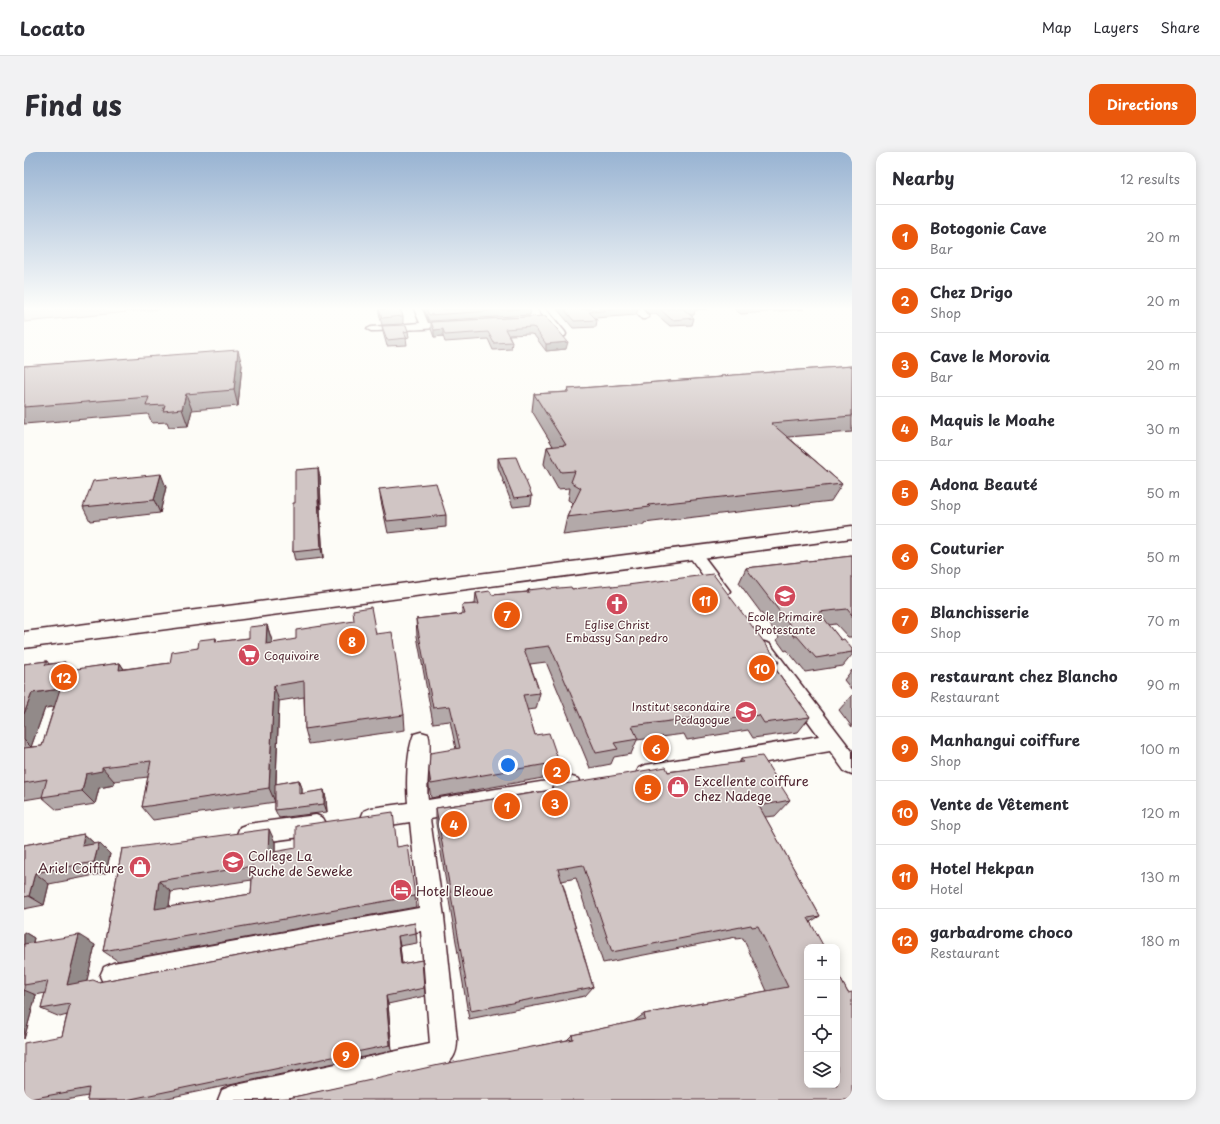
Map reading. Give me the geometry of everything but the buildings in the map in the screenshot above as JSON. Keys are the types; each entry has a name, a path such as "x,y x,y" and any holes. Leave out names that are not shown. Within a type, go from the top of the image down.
{"main road":[{"path":"24,650 431,599 698,558 852,532"},
{"path":"24,640 698,558 852,544"}],"street":[{"path":"698,558 730,602"},
{"path":"754,634 846,755"},
{"path":"232,1100 440,1055 444,1046 444,1040 432,917 419,811 417,777 421,740"},
{"path":"631,776 846,755"},
{"path":"356,820 592,783"},
{"path":"230,836 333,823"},
{"path":"113,976 432,917"}],"place":[{"name":"Ecole Primaire Protestante","path":"785,596"},
{"name":"Hotel Hekpan","path":"705,600"},
{"name":"Eglise Christ Embassy San pedro","path":"617,604"},
{"name":"Blanchisserie","path":"507,615"},
{"name":"restaurant chez Blancho","path":"352,641"},
{"name":"Coquivoire","path":"249,655"},
{"name":"Vente de Vêtement","path":"762,668"},
{"name":"garbadrome choco","path":"64,677"},
{"name":"Institut secondaire Pedagogue","path":"746,712"},
{"name":"Couturier","path":"656,748"},
{"name":"Chez Drigo","path":"557,771"},
{"name":"Excellente coiffure chez Nadege","path":"678,787"},
{"name":"Adona Beauté","path":"648,788"},
{"name":"Cave le Morovia","path":"555,803"},
{"name":"Botogonie Cave","path":"507,806"},
{"name":"Maquis le Moahe","path":"454,824"},
{"name":"College La Ruche de Seweke","path":"233,862"},
{"name":"Ariel Coiffure","path":"140,867"},
{"name":"Hotel Bleoue","path":"401,890"},
{"name":"Manhangui coiffure","path":"346,1055"}]}
